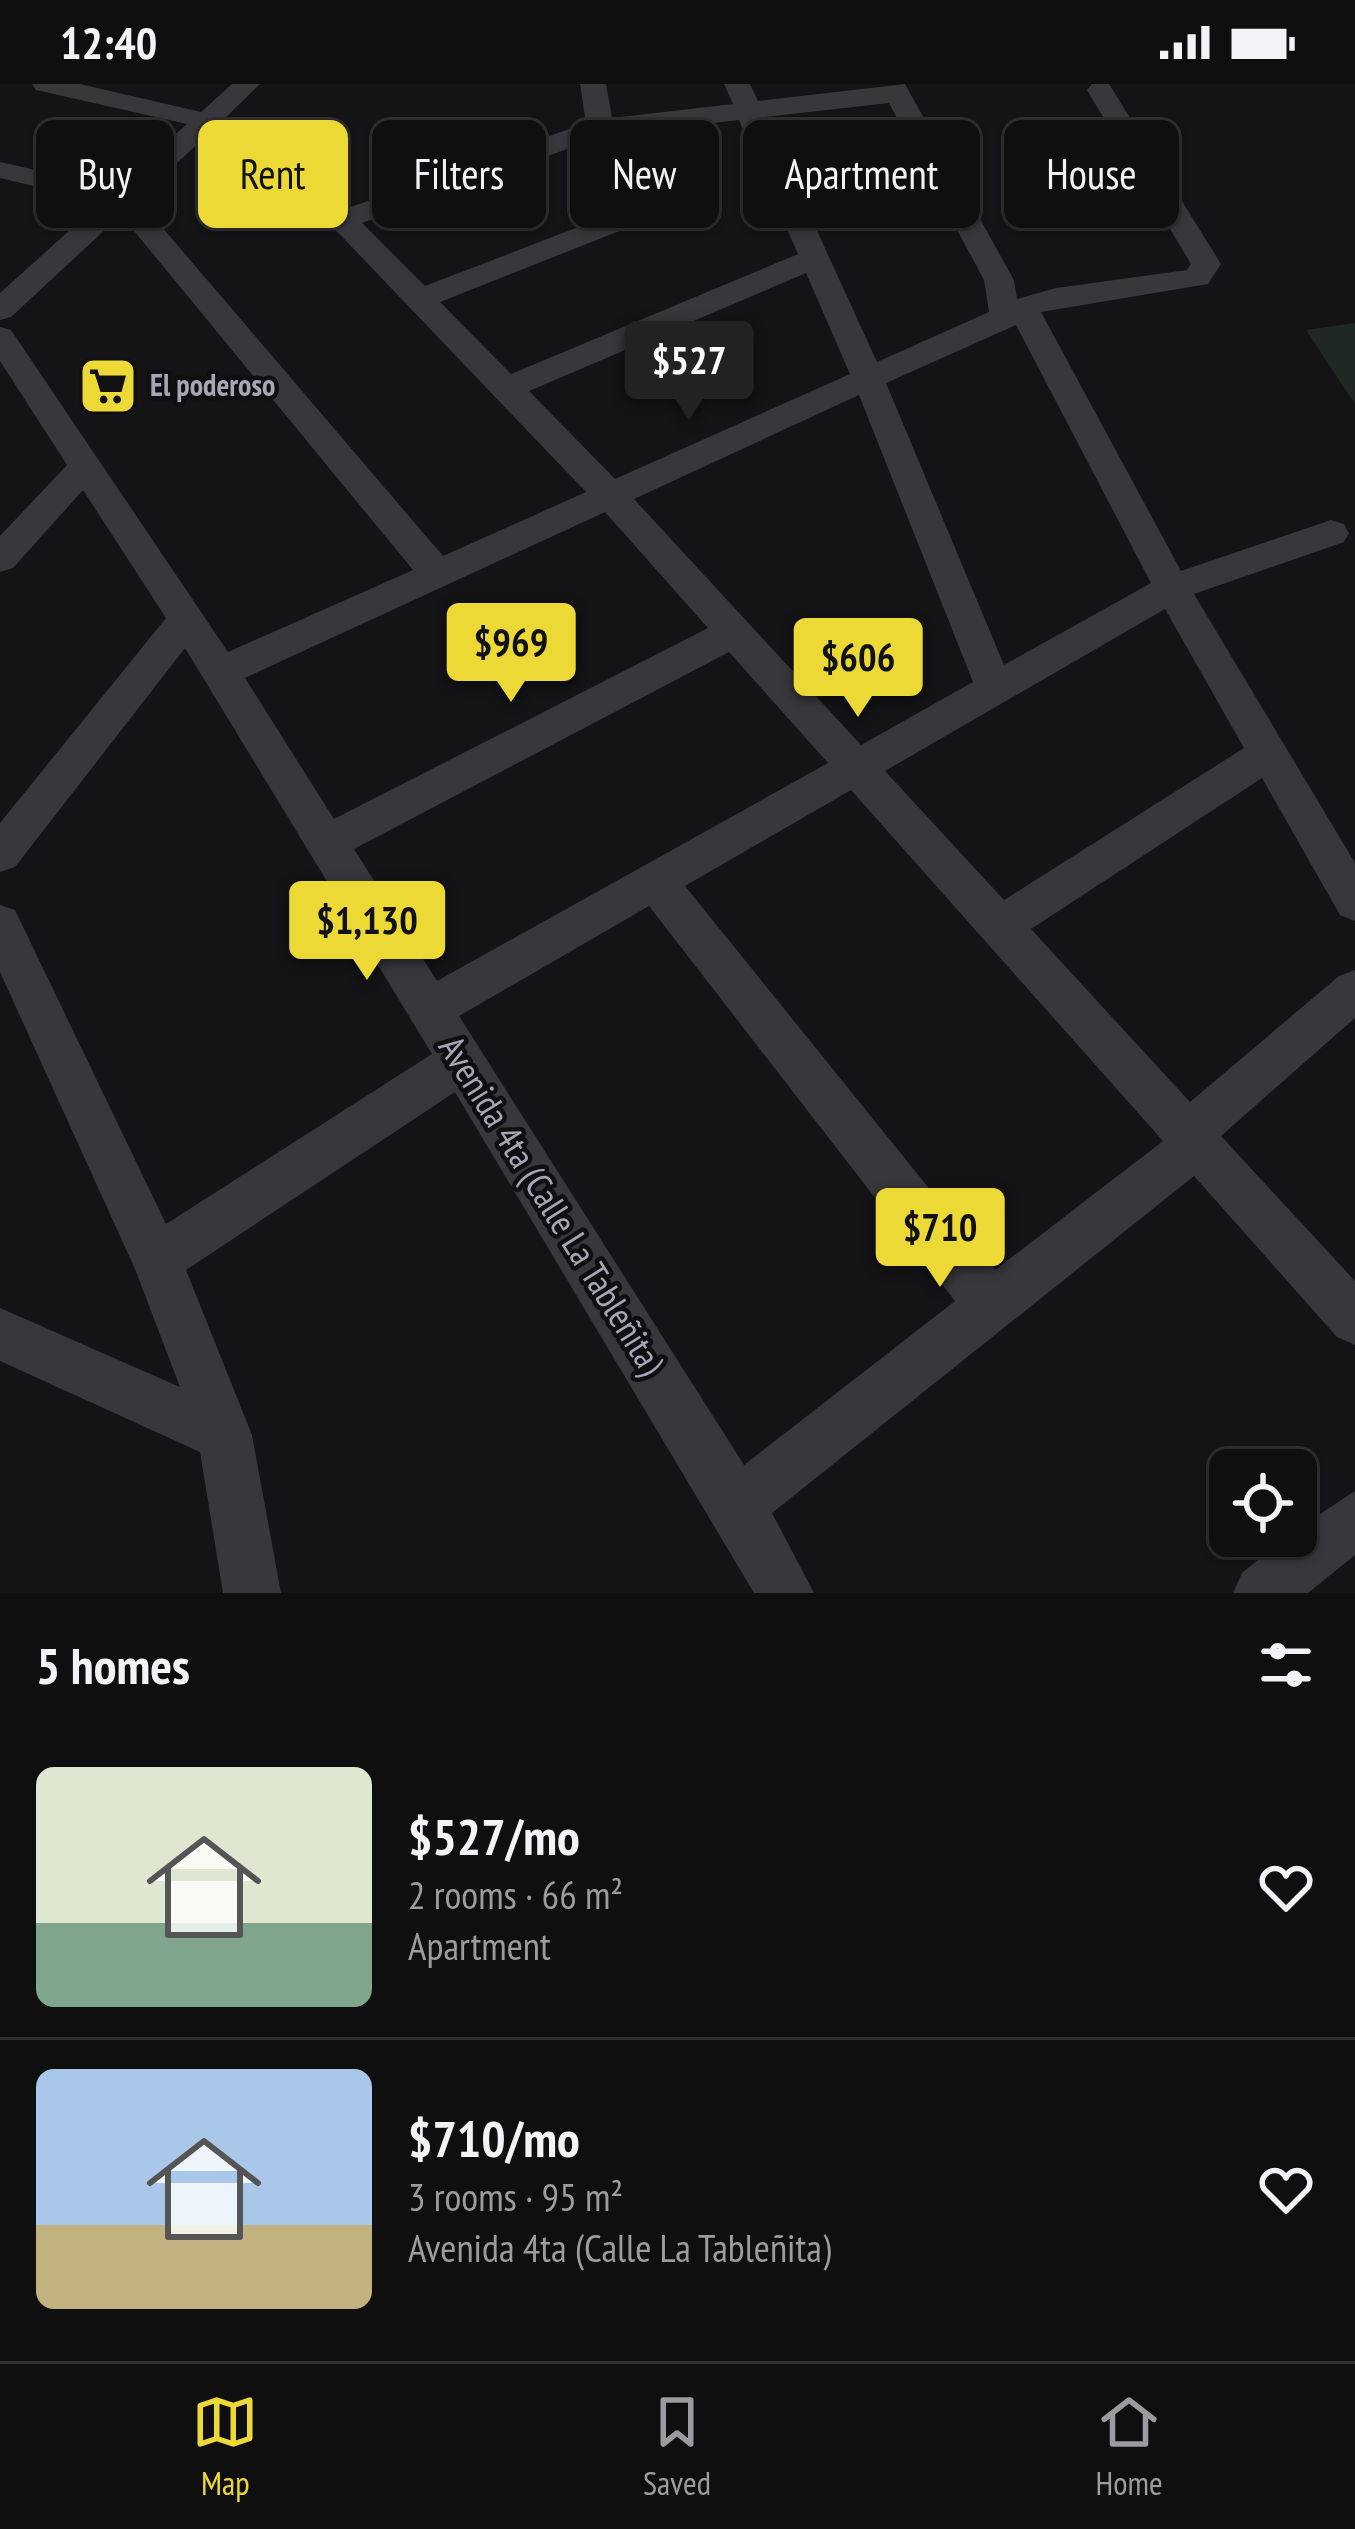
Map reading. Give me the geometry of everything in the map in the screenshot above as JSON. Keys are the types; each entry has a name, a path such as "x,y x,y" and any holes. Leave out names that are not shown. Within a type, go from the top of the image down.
{"street":[{"path":"45,84 198,123"},
{"path":"207,120 247,84"},
{"path":"592,84 600,120"},
{"path":"634,120 742,96 895,89 1014,313 1355,902"},
{"path":"221,672 1014,313 1056,297 1197,278 1206,264 1100,90"},
{"path":"742,96 869,380 994,686"},
{"path":"174,150 198,129"},
{"path":"348,218 570,138"},
{"path":"0,170 36,178"},
{"path":"0,310 89,228"},
{"path":"147,228 438,575"},
{"path":"346,228 612,497 851,768 1355,1319"},
{"path":"416,300 602,228"},
{"path":"505,389 814,259"},
{"name":"Avenida 4ta (Calle La Tableñita)","path":"0,337 221,672 431,1007 737,1505 785,1593"},
{"path":"0,559 86,467"},
{"path":"431,1007 1172,588 1331,532"},
{"path":"0,854 186,619"},
{"path":"326,844 733,633"},
{"path":"998,927 1268,753"},
{"path":"655,881 991,1306"},
{"path":"0,924 157,1260 225,1435 252,1593"},
{"path":"737,1505 991,1306 1193,1139 1355,990"},
{"path":"157,1260 463,1060"},
{"path":"0,1334 225,1435"},
{"path":"1262,1593 1355,1519"}],"shaded area":[{"path":"1355,323 1355,404 1306,330"}],"place":[{"name":"El poderoso","path":"108,386"}]}
